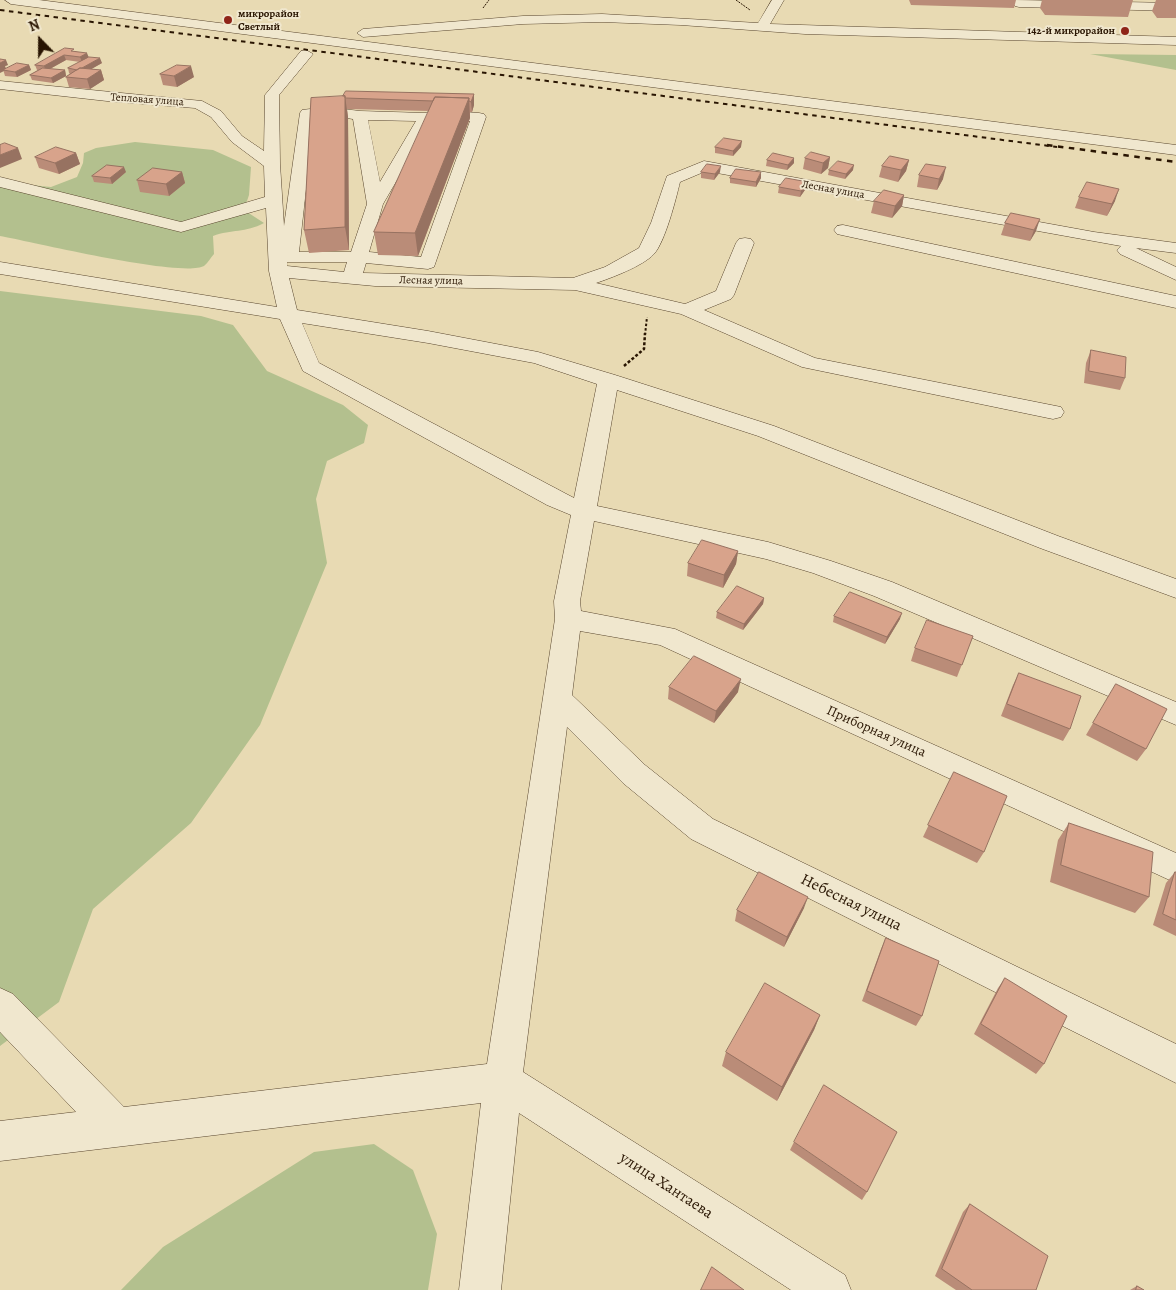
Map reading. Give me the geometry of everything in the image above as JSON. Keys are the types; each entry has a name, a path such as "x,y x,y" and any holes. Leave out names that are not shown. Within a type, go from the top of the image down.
{"street":[{"path":"11,0 1176,150"},
{"path":"762,27 778,0"},
{"path":"1017,1 1045,37"},
{"path":"1017,1 1176,7"},
{"path":"464,58 449,50 446,41 457,33 485,22 495,13 498,7"},
{"path":"312,38 485,22 602,18 682,20 762,27 883,33 1176,41"},
{"path":"306,54 272,95 272,164 278,271 289,316 310,367 555,500 583,510 768,551 822,567 883,589 1176,714"},
{"name":"Тепловая улица","path":"0,85 204,106 217,113 237,139 272,164"},
{"path":"327,111 360,115 426,117 436,114 479,117 428,263 358,257 290,257 307,113 327,111"},
{"path":"360,115 375,204"},
{"path":"352,278 375,204 426,117"},
{"path":"367,158 402,158"},
{"name":"Лесная улица","path":"278,271 375,280 575,284 612,271 647,251 660,224 673,179 704,166 1094,237 1176,248"},
{"path":"0,182 181,227 274,200"},
{"path":"844,230 1176,302"},
{"path":"1094,237 1136,254 1176,274"},
{"path":"687,310 724,295 745,243"},
{"path":"0,268 428,338 538,358 766,431 1049,542 1176,589"},
{"path":"575,284 687,310 809,363 1053,412"},
{"path":"480,1290 503,1081 568,619 568,600 608,379"},
{"name":"Приборная улица","path":"568,619 665,636 1176,868"},
{"name":"Небесная улица","path":"556,698 634,774 702,829 1176,1064"},
{"path":"0,1006 117,1127"},
{"path":"0,1141 503,1081"},
{"name":"улица Хантаева","path":"503,1081 830,1290"}],"path":[{"path":"608,379 644,349 648,301"}],"green space":[{"path":"1090,54 1176,55 1176,70"},
{"path":"135,142 213,150 251,167 249,195 244,210 264,223 251,228 213,236 214,254 204,266 190,268 138,263 0,236 0,182 51,187 77,177 83,163 84,153 96,148"},
{"path":"0,291 201,316 233,325 267,371 343,405 368,425 364,443 327,461 316,499 327,563 260,725 191,823 93,909 59,1002 0,1046"},
{"path":"374,1144 413,1170 437,1234 428,1290 121,1290 163,1247 314,1152"}],"building":[{"path":"65,48 74,49 71,51 87,53 80,57 64,55 44,66 35,65"},
{"path":"89,57 100,58 77,70 68,68"},
{"path":"17,63 29,65 15,72 3,70"},
{"path":"177,65 191,66 174,76 160,74"},
{"path":"43,68 65,70 51,78 30,75"},
{"path":"80,68 101,70 87,79 66,77"},
{"path":"346,91 474,94 471,102 469,98 435,97 433,101 345,98 343,96"},
{"path":"345,96 345,227 304,230 311,98"},
{"path":"435,97 469,98 415,233 374,232"},
{"path":"724,138 742,141 733,151 715,147"},
{"path":"5,143 18,148 0,155 0,145"},
{"path":"56,147 76,153 55,163 35,157"},
{"path":"811,152 830,157 823,163 805,158"},
{"path":"773,153 794,158 788,165 767,160"},
{"path":"890,156 909,160 901,170 882,166"},
{"path":"838,161 854,165 846,174 829,170"},
{"path":"707,164 721,166 715,174 701,172"},
{"path":"926,164 946,167 939,179 919,175"},
{"path":"107,165 124,167 110,178 92,176"},
{"path":"153,168 182,172 166,184 137,180"},
{"path":"736,169 761,172 756,182 730,178"},
{"path":"786,178 808,182 801,191 779,187"},
{"path":"1087,182 1119,189 1112,204 1079,197"},
{"path":"884,190 904,195 895,206 874,201"},
{"path":"1011,213 1040,219 1034,230 1005,223"},
{"path":"1091,350 1126,357 1125,378 1089,371"},
{"path":"702,540 738,551 724,575 688,563"},
{"path":"737,586 764,598 744,624 717,612"},
{"path":"850,592 902,613 887,637 834,616"},
{"path":"927,620 973,636 962,665 915,648"},
{"path":"694,656 741,679 716,711 669,687"},
{"path":"1019,673 1081,696 1070,729 1007,704"},
{"path":"1116,684 1167,709 1146,749 1093,723"},
{"path":"954,772 1007,796 984,852 928,825"},
{"path":"1069,823 1153,852 1149,897 1061,865"},
{"path":"759,872 808,897 787,937 737,910"},
{"path":"1176,872 1176,920 1163,914"},
{"path":"886,938 939,961 922,1016 867,991"},
{"path":"1005,978 1067,1016 1044,1064 981,1024"},
{"path":"765,983 820,1015 782,1087 726,1052"},
{"path":"824,1085 897,1132 867,1192 794,1142"},
{"path":"970,1204 1048,1256 1036,1290 972,1290 942,1269"},
{"path":"712,1267 744,1290 701,1290"},
{"path":"1137,1286 1144,1290 1136,1290"}],"railway":[{"path":"0,10 1057,147"},
{"path":"1047,145 1176,162"}],"place":[{"name":"микрорайон Светлый","path":"228,20"},
{"name":"142-й микрорайон","path":"1125,31"}]}
